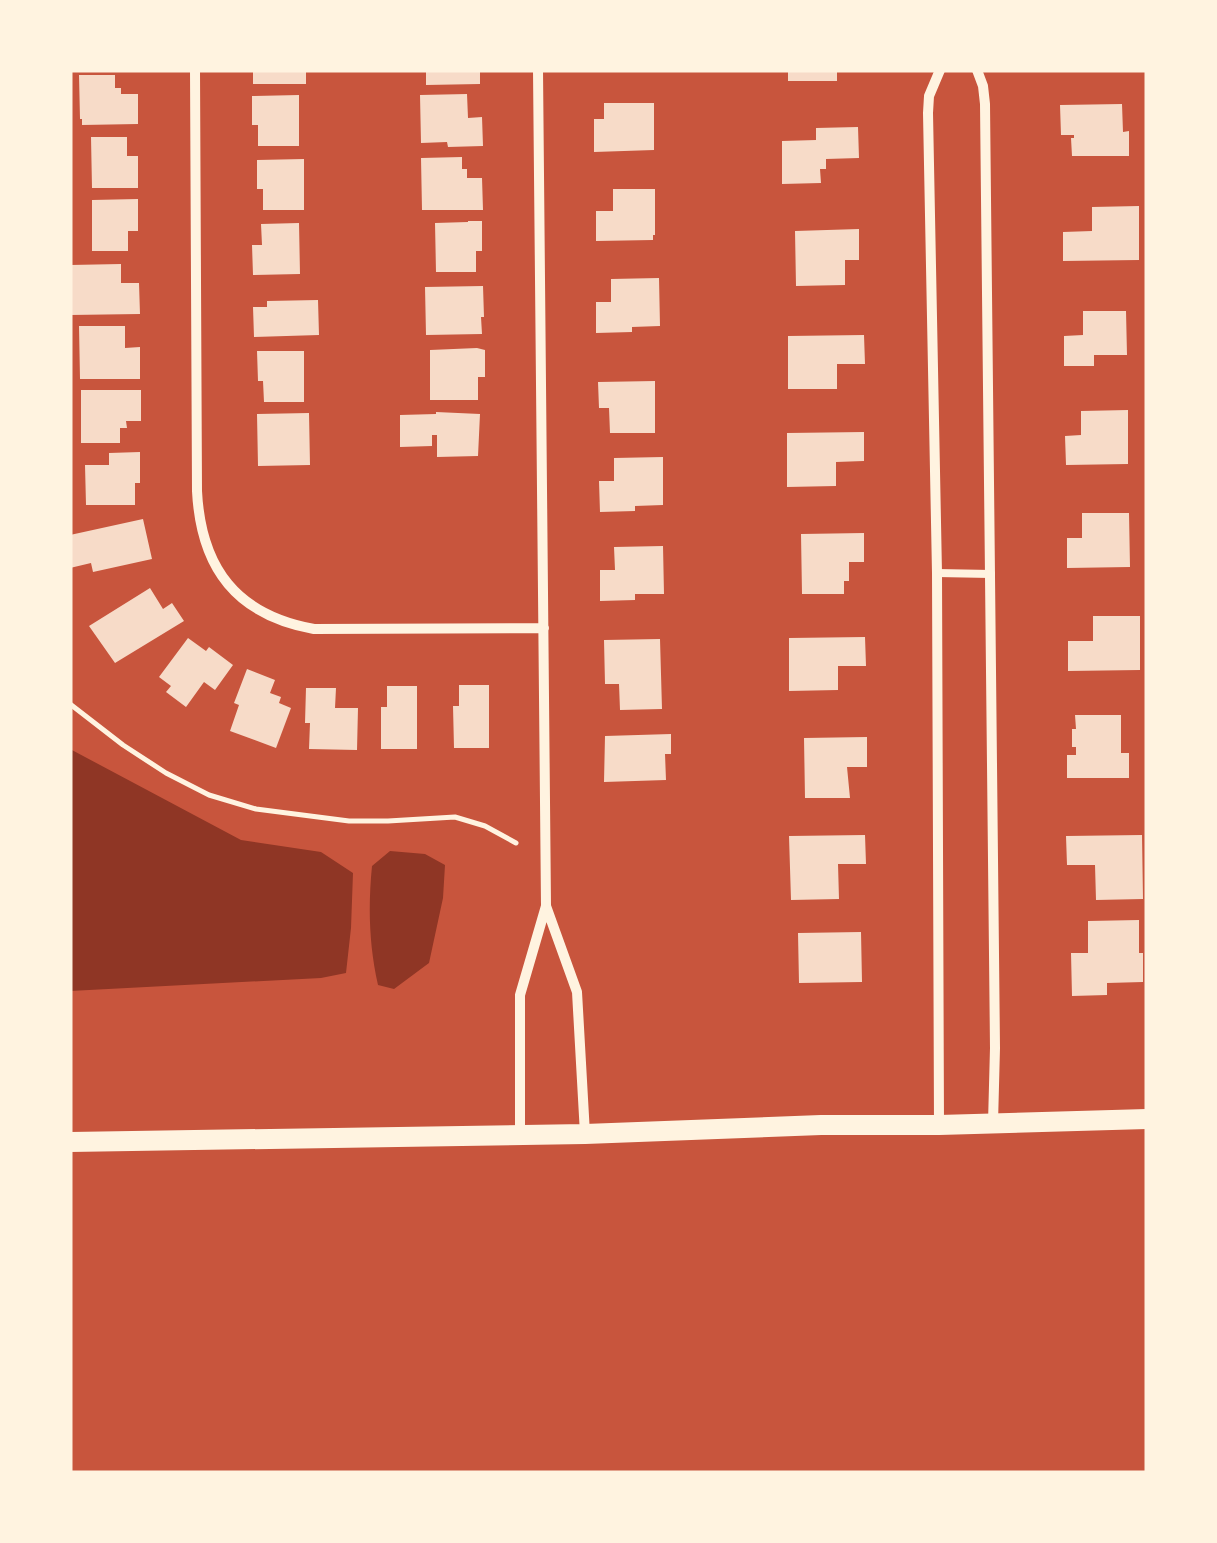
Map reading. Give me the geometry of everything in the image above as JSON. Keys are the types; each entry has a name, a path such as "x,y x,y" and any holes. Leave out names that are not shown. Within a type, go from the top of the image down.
{"main road":[{"path":"70,1142 1147,1119"}],"street":[{"path":"196,70 198,507 207,548 216,566 243,599 261,612 295,626 544,628"},
{"path":"520,1134 520,995 546,906 538,70"},
{"path":"939,1125 937,573 928,113 940,70"},
{"path":"977,70 985,104 993,1122"},
{"path":"546,906 577,992 585,1134"}],"lane":[{"path":"937,573 991,574"}],"path":[{"path":"70,704 152,764 208,795 256,809 349,821 455,816 485,826 516,844"}],"shaded area":[{"path":"70,749 241,840 321,852 353,873 346,973 321,978 70,991"},
{"path":"390,851 425,854 445,865 443,898 429,963 394,989 378,985 370,926 372,866"}],"building":[{"path":"253,70 306,70 306,84 253,84"},
{"path":"426,70 480,70 480,84 426,85"},
{"path":"788,70 837,70 837,81 788,81"},
{"path":"79,75 115,75 115,88 121,88 121,94 138,94 138,124 82,125"},
{"path":"467,94 468,118 482,117 483,146 421,143 420,95"},
{"path":"299,95 299,146 258,146 258,125 252,125 252,96"},
{"path":"604,103 654,103 654,150 594,152 594,119 604,119"},
{"path":"1122,104 1123,132 1129,131 1129,156 1072,156 1074,135 1061,135 1060,105"},
{"path":"858,127 859,158 826,159 826,169 820,169 821,183 782,184 782,141 816,140 816,128"},
{"path":"91,137 127,137 127,156 138,156 138,188 92,188"},
{"path":"462,157 467,178 482,178 483,210 422,210 421,158"},
{"path":"304,159 304,210 263,210 263,189 257,189 257,160"},
{"path":"613,189 655,189 653,240 596,241 596,211 613,211"},
{"path":"138,199 138,231 128,231 128,251 92,251 92,200"},
{"path":"1139,206 1139,260 1063,261 1063,232 1092,231 1092,207"},
{"path":"482,221 482,251 476,251 476,272 436,272 435,223"},
{"path":"299,223 300,274 253,275 252,245 262,245 261,224"},
{"path":"859,229 859,260 845,260 845,285 796,286 795,231"},
{"path":"121,264 121,283 139,283 140,314 70,315 70,265"},
{"path":"659,278 660,326 596,333 596,302 611,302 611,279"},
{"path":"483,286 482,334 426,335 425,287"},
{"path":"318,300 319,335 254,337 253,307 267,307 267,301"},
{"path":"1083,311 1126,311 1127,355 1094,355 1094,366 1064,366 1064,336 1083,335"},
{"path":"79,326 125,326 125,348 140,347 140,379 80,379"},
{"path":"864,335 865,364 837,364 837,389 788,389 788,336"},
{"path":"430,350 485,350 485,377 478,377 478,400 430,400"},
{"path":"257,351 304,351 304,402 264,402 263,381 258,381"},
{"path":"655,381 655,433 610,433 609,408 599,408 598,382"},
{"path":"81,390 141,390 141,421 126,421 127,428 120,428 120,443 81,443"},
{"path":"1128,410 1128,464 1066,465 1065,436 1081,435 1081,411"},
{"path":"309,413 310,465 258,466 257,414"},
{"path":"480,414 478,456 437,457 437,435 432,435 432,446 400,447 400,415"},
{"path":"864,432 864,461 836,462 836,486 787,487 787,433"},
{"path":"140,452 135,505 86,505 85,465 109,465 109,453"},
{"path":"663,457 663,505 600,512 599,481 614,481 614,458"},
{"path":"1082,513 1129,513 1130,567 1067,568 1067,538 1082,538"},
{"path":"143,519 152,559 93,572 91,563 70,568 70,535"},
{"path":"864,533 864,562 849,562 844,594 802,594 801,534"},
{"path":"663,546 664,594 635,594 635,600 600,601 600,570 615,570 614,547"},
{"path":"150,588 163,609 172,603 184,621 115,663 89,626"},
{"path":"1093,616 1140,616 1140,670 1068,671 1068,641 1093,641"},
{"path":"865,637 866,666 838,666 838,690 789,691 789,638"},
{"path":"188,638 206,651 209,647 233,665 215,690 204,682 186,707 166,692 171,686 159,677"},
{"path":"660,639 662,709 620,710 619,684 605,684 604,640"},
{"path":"247,669 275,680 270,693 281,697 279,703 291,708 276,748 230,731 239,705 234,703"},
{"path":"459,685 489,685 489,748 454,748 453,706 459,706"},
{"path":"387,686 417,686 417,749 381,749 381,707 387,707"},
{"path":"306,688 336,688 335,708 358,708 357,750 309,749"},
{"path":"1075,715 1121,715 1121,753 1129,753 1129,778 1067,778 1067,755 1076,755 1076,747 1072,747"},
{"path":"671,734 671,754 665,754 666,780 604,782 605,736"},
{"path":"867,737 867,767 847,767 850,798 805,798 804,738"},
{"path":"865,835 866,864 838,864 839,899 791,900 789,836"},
{"path":"1142,835 1143,899 1096,900 1095,865 1067,865 1066,836"},
{"path":"1139,920 1143,982 1107,983 1107,995 1072,996 1071,953 1088,953 1088,921"},
{"path":"861,932 862,982 799,983 798,933"}]}
